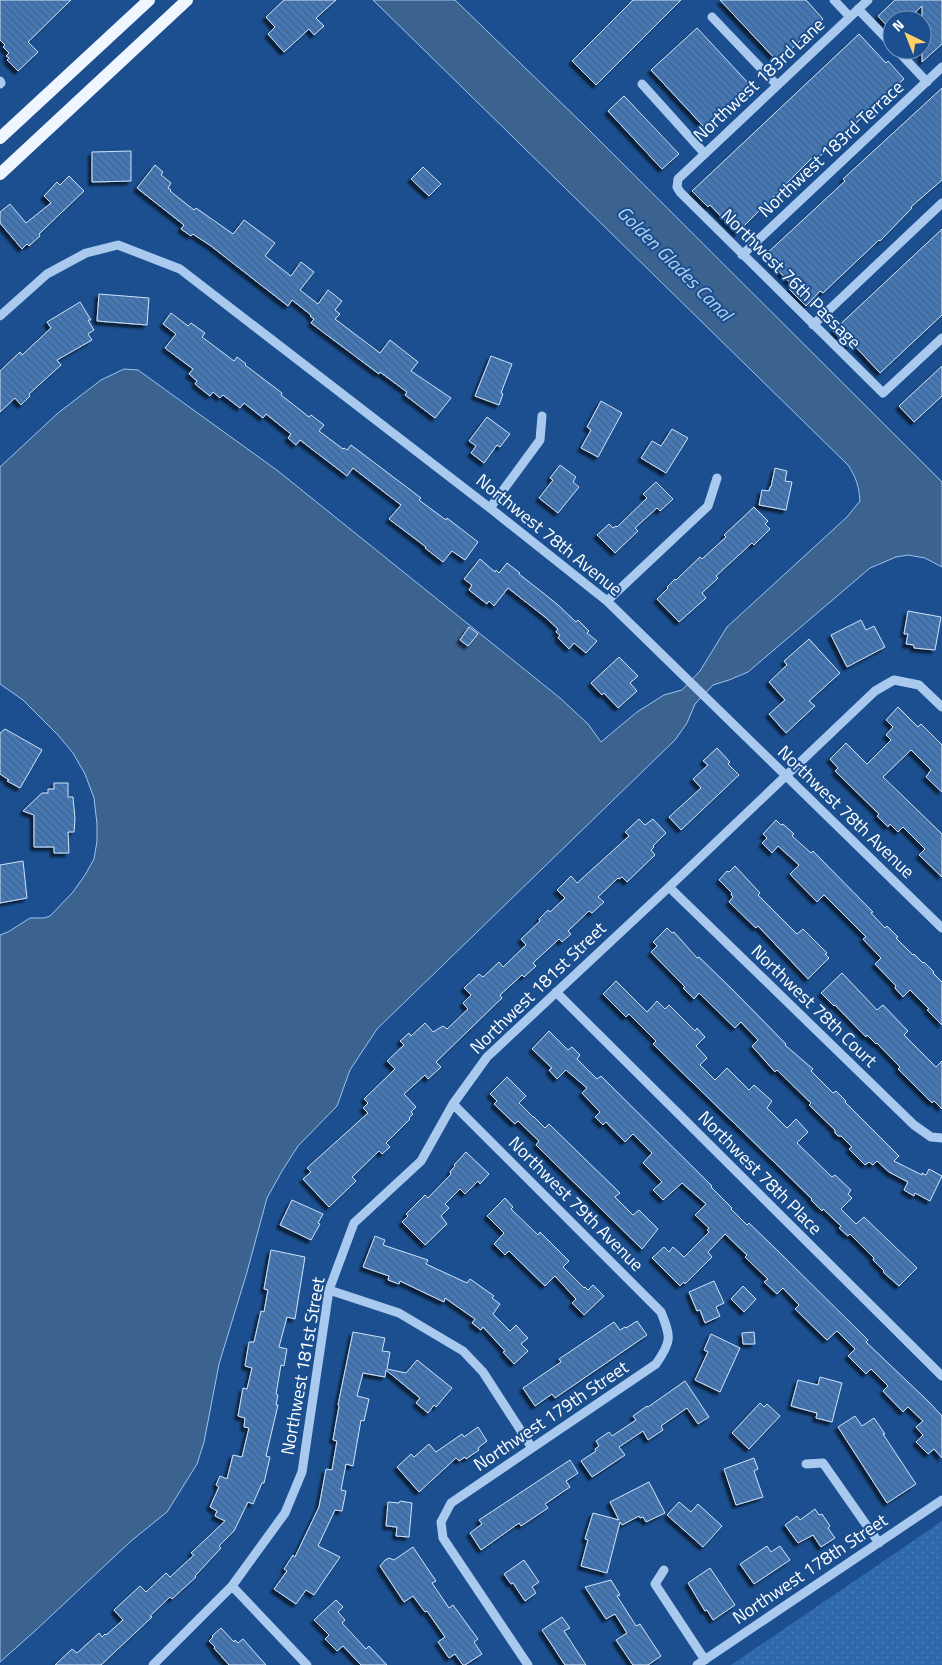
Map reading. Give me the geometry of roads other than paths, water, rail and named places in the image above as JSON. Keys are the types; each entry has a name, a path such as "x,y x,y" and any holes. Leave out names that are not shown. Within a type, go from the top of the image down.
{"main road":[{"path":"0,138 149,0"},
{"path":"0,174 187,0"}],"street":[{"path":"834,0 850,17"},
{"name":"Northwest 183rd Lane","path":"677,187 678,179 868,0"},
{"path":"858,9 882,34"},
{"path":"712,17 777,85"},
{"path":"906,60 927,82"},
{"name":"Northwest 183rd Terrace","path":"742,255 942,67"},
{"path":"642,84 705,154"},
{"name":"Northwest 76th Passage","path":"677,187 742,255 884,393 942,338"},
{"path":"813,325 942,204"},
{"name":"Northwest 78th Avenue","path":"0,316 47,274 86,252 118,245 180,269 490,508 607,601 942,928"},
{"path":"490,508 540,440 542,416"},
{"path":"607,601 708,506 718,478"},
{"name":"Northwest 181st Street","path":"153,1665 232,1586 286,1513 302,1472 329,1290 354,1223 421,1161 453,1104 486,1057 669,887 875,691 894,680 919,685 942,707"},
{"name":"Northwest 78th Court","path":"669,887 914,1125 931,1137 942,1138"},
{"name":"Northwest 78th Place","path":"556,992 942,1376"},
{"name":"Northwest 79th Avenue","path":"453,1104 661,1312 669,1332"},
{"path":"329,1290 399,1313 463,1351 483,1372 532,1448"},
{"name":"Northwest 179th Street","path":"528,1665 443,1538 441,1522 451,1503 656,1364 667,1348 669,1332"},
{"path":"806,1464 823,1463 879,1542"},
{"name":"Northwest 178th Street","path":"701,1662 942,1500"},
{"path":"664,1570 655,1584 701,1662"},
{"path":"232,1586 307,1665"}],"water":[{"name":"Golden Glades Canal","path":"373,0 455,0 584,125 942,482 942,567 925,558 908,555 896,557 870,568 748,672 713,685 695,704 687,723 675,740 377,1029 350,1070 337,1106 298,1146 267,1198 219,1364 204,1442 197,1464 167,1512 131,1541 0,1662 0,935 30,918 50,916 73,892 94,859 97,824 94,798 85,774 73,753 23,700 0,684 0,467 58,413 101,380 124,369 138,370 278,471 560,698 588,724 601,742 637,712 664,695 682,690 700,671 727,627 847,517 860,501 857,482 848,465"}]}
